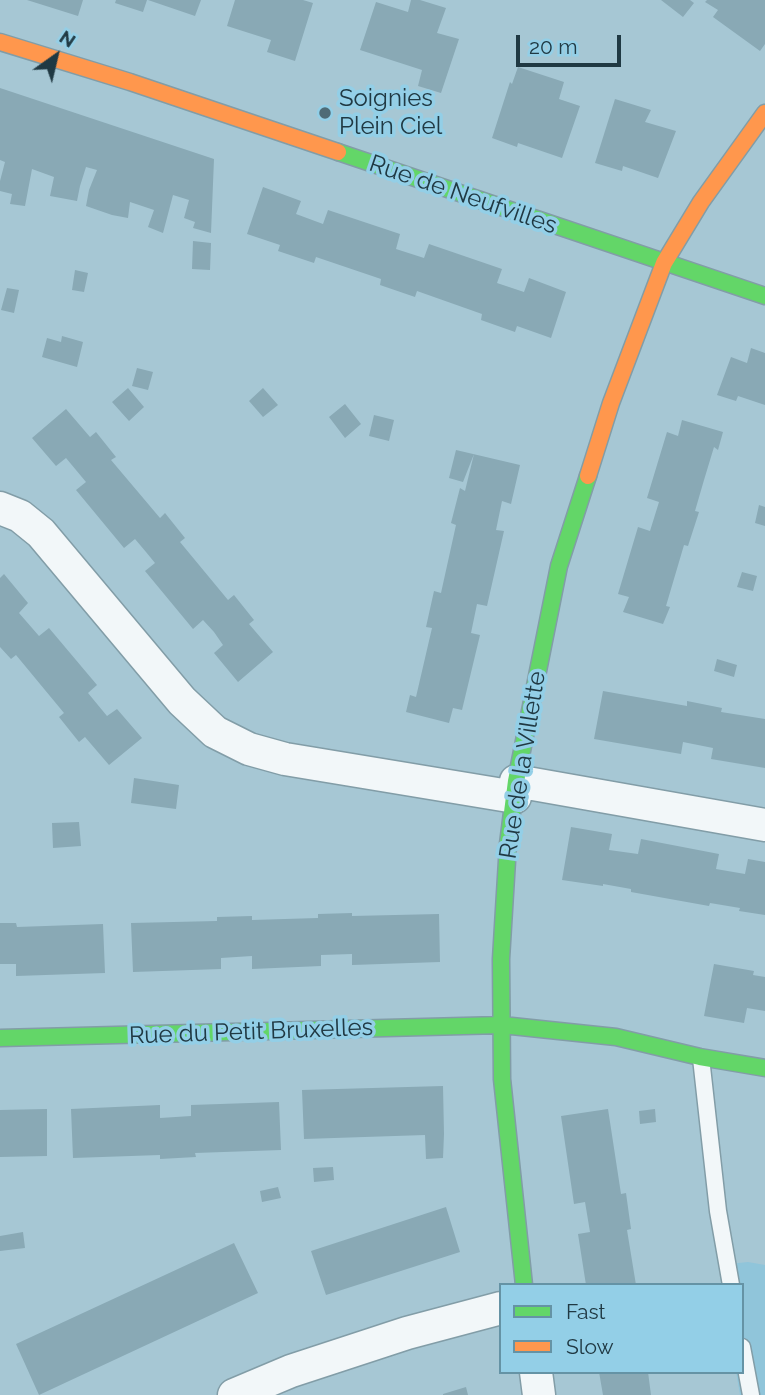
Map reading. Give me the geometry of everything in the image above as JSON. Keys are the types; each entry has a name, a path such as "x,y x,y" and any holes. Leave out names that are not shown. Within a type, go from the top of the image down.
{"street":[{"name":"Rue de Neufvilles","path":"0,42 130,82 765,296"},
{"name":"Rue de la Villette","path":"524,1283 502,1079 502,934 508,844 516,789 559,566 611,403 664,263 701,202 765,113"},
{"path":"0,508 20,516 41,533 182,701 215,732 249,749 285,760 516,789 765,825"},
{"name":"Rue du Petit Bruxelles","path":"0,1038 502,1025 616,1037 701,1057 765,1068"},
{"path":"234,1395 291,1371 381,1341 499,1309"},
{"path":"536,1374 539,1395"}],"lane":[{"path":"701,1057 718,1211 731,1283"},
{"path":"744,1358 751,1395"}],"shaded area":[{"path":"748,1262 765,1265 765,1395 740,1395 736,1374 744,1374 744,1283 723,1283 720,1265"}],"building":[{"path":"27,0 83,0 78,16"},
{"path":"116,0 147,0 143,12 115,3"},
{"path":"148,0 201,0 195,16"},
{"path":"235,0 303,0 313,3 295,61 267,52 271,40 227,26"},
{"path":"411,0 446,8 437,33 459,39 441,93 418,86 422,70 360,50 376,2 408,12"},
{"path":"661,0 690,0 694,3 683,17"},
{"path":"765,0 765,44 760,51 713,17 718,10 705,2"},
{"path":"518,67 564,82 559,99 580,106 562,158 518,143 517,147 492,138 510,82 512,84"},
{"path":"0,88 214,159 211,233 193,228 195,222 184,218 189,200 173,195 163,233 148,227 154,210 130,202 128,218 86,206 97,170 86,167 77,201 50,196 54,177 32,169 25,206 10,204 12,194 0,191 5,162 0,160"},
{"path":"615,99 651,110 645,122 676,131 658,178 623,166 622,171 595,163"},
{"path":"263,187 301,201 296,214 323,224 328,210 400,234 396,249 424,258 429,244 502,269 497,283 524,292 529,278 566,292 551,338 517,326 515,332 481,320 482,314 417,291 415,297 380,285 381,279 316,257 314,263 278,251 280,245 247,234"},
{"path":"193,241 211,243 210,270 192,269"},
{"path":"75,270 88,273 84,292 72,290"},
{"path":"7,288 19,290 14,313 1,310"},
{"path":"62,336 83,342 77,367 42,357 47,338 61,342"},
{"path":"751,348 765,353 765,405 738,396 736,401 717,395 731,357 747,363"},
{"path":"137,368 153,372 148,390 132,386"},
{"path":"128,388 144,407 129,421 112,402"},
{"path":"263,388 278,405 263,417 249,401"},
{"path":"345,404 361,424 345,438 329,417"},
{"path":"66,409 90,437 96,432 116,457 111,460 160,518 165,513 185,538 180,542 228,600 234,595 254,620 249,624 273,652 238,682 214,653 223,645 214,632 203,620 193,629 145,571 155,563 146,552 135,539 124,548 76,490 86,482 66,458 56,466 32,438"},
{"path":"374,415 394,420 389,441 369,436"},
{"path":"682,420 723,432 718,450 714,447 695,511 699,512 688,546 684,545 666,606 670,607 663,624 623,612 629,597 618,594 638,527 650,531 659,502 647,498 667,432 678,436"},
{"path":"456,450 474,454 463,482 449,478"},
{"path":"474,454 520,465 511,504 502,501 496,530 504,531 487,606 477,604 471,633 480,635 462,710 453,708 449,723 406,712 410,695 416,697 432,628 426,627 434,591 441,593 456,525 451,523 460,488 465,491"},
{"path":"759,505 765,507 765,526 755,523"},
{"path":"742,572 757,576 753,591 737,587"},
{"path":"4,574 28,603 19,613 39,636 49,628 97,685 88,693 107,716 117,709 142,738 109,765 85,737 79,742 59,717 64,713 16,655 11,659 0,647 0,578"},
{"path":"717,659 737,665 734,677 714,671"},
{"path":"603,691 687,706 687,701 722,708 721,712 765,719 765,768 711,759 713,748 683,742 681,754 594,739"},
{"path":"134,778 179,785 176,809 131,803"},
{"path":"79,822 81,846 53,848 52,823"},
{"path":"571,827 612,834 609,850 638,854 641,839 719,854 716,869 745,874 748,859 765,862 765,915 739,911 740,908 710,903 709,906 631,892 631,889 603,884 562,880"},
{"path":"352,913 352,916 439,914 440,962 352,965 352,954 321,955 321,966 252,969 252,956 221,958 221,969 133,972 131,923 217,921 217,917 252,916 252,920 318,918 318,914"},
{"path":"0,923 16,923 17,927 103,924 105,973 16,976 16,964 0,964"},
{"path":"714,964 754,971 753,975 765,977 765,1011 747,1008 744,1023 704,1016"},
{"path":"443,1086 443,1158 426,1159 425,1135 304,1139 302,1090"},
{"path":"279,1102 281,1150 195,1153 196,1157 160,1159 160,1155 73,1158 71,1109 160,1105 160,1118 191,1116 191,1105"},
{"path":"47,1109 47,1156 0,1157 0,1110"},
{"path":"608,1109 621,1194 626,1193 631,1229 627,1230 636,1283 586,1283 578,1234 590,1232 585,1202 574,1204 561,1116"},
{"path":"655,1109 656,1122 640,1124 639,1111"},
{"path":"333,1167 334,1180 314,1182 313,1168"},
{"path":"278,1187 281,1198 262,1202 260,1191"},
{"path":"446,1207 460,1252 326,1295 311,1251"},
{"path":"23,1232 25,1248 0,1251 0,1236"},
{"path":"234,1243 258,1293 39,1395 16,1344"},
{"path":"599,1374 648,1374 651,1395 603,1395"},
{"path":"466,1387 468,1395 443,1395 443,1394"}],"traffic: fast":[{"path":"338,152 765,296"},
{"path":"524,1283 502,1079 501,959 508,844 516,781 559,566 588,476"},
{"path":"0,1038 502,1025 616,1037 700,1057 765,1068"}],"traffic: slow":[{"path":"0,42 130,82 338,152"},
{"path":"588,476 611,403 664,263 701,202 765,113"}],"place":[{"name":"Soignies Plein Ciel","path":"325,113"}]}
